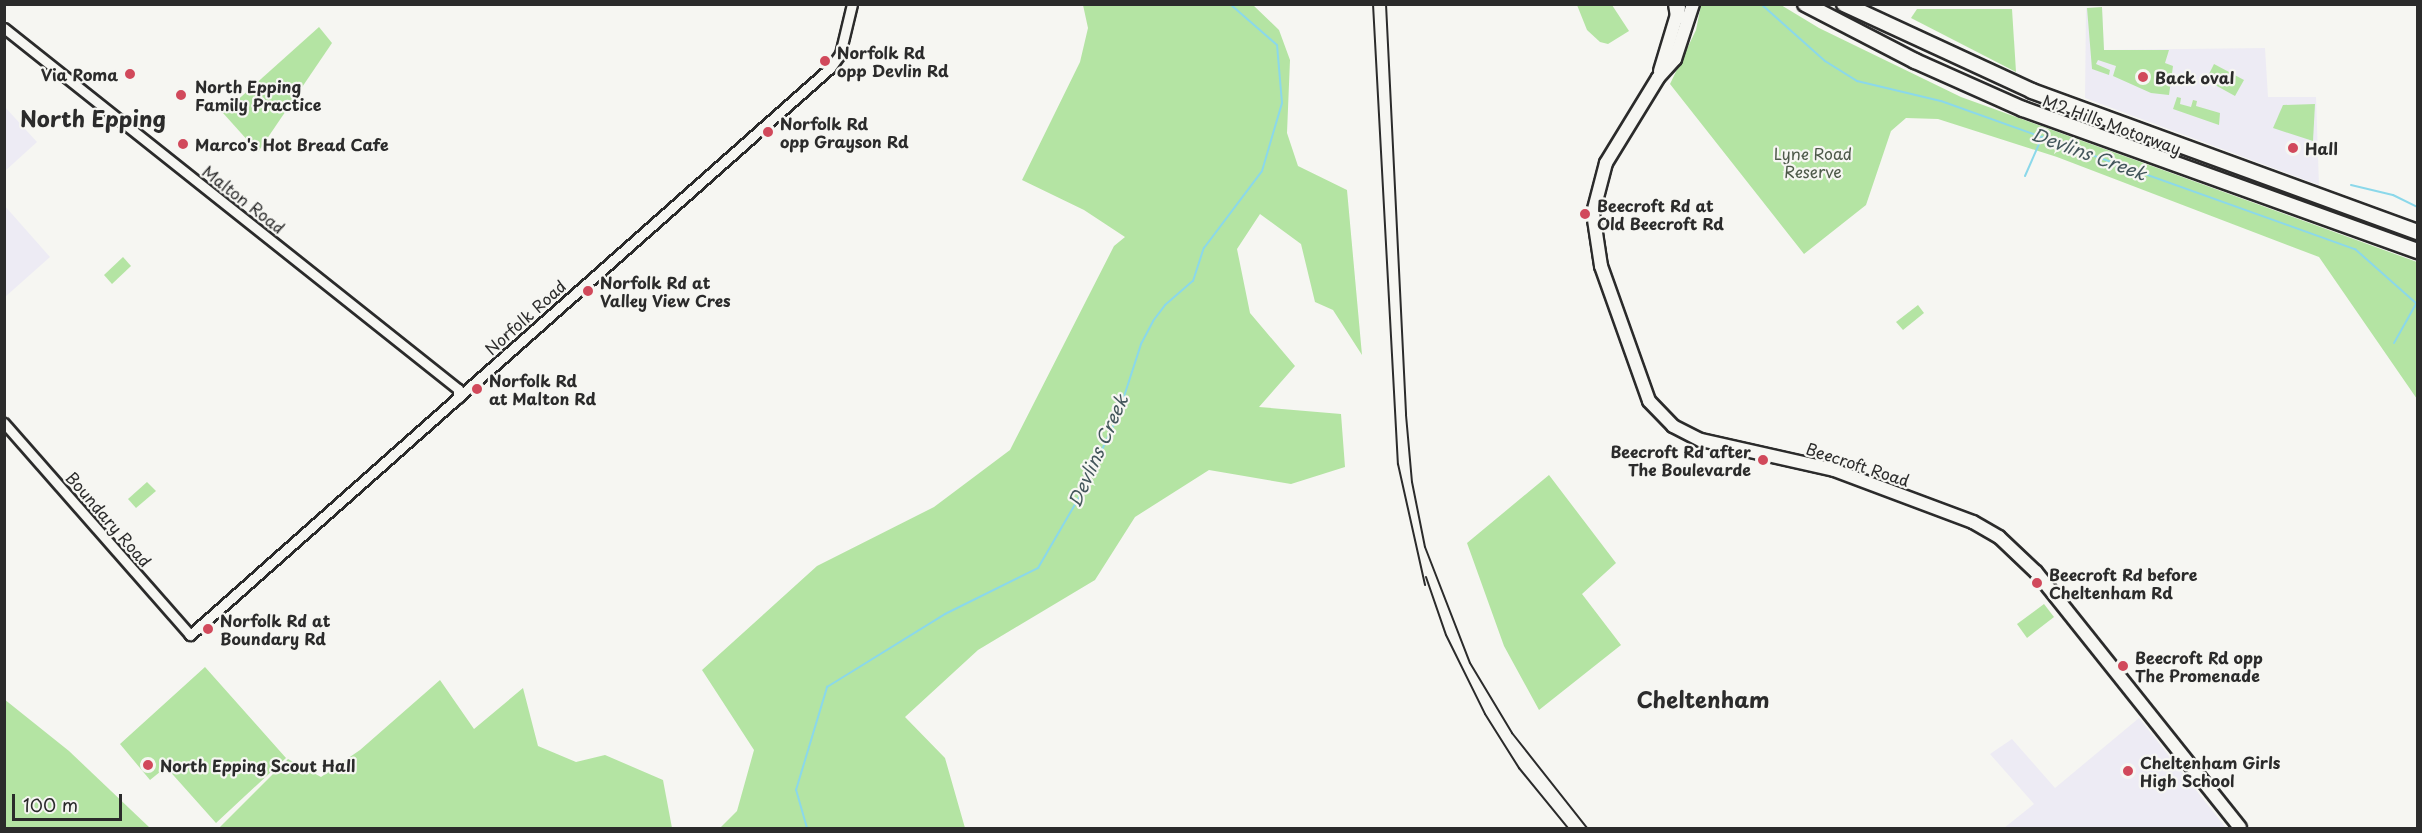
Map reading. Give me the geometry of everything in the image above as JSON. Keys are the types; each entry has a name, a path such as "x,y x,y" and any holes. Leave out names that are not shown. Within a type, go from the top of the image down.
{"highway":[{"name":"M2 Hills Motorway","path":"1805,4 1914,62 2004,102 2418,251"},
{"name":"M2 Hills Motorway","path":"1844,4 2032,91 2418,232"}],"main road":[{"name":"Beecroft Road","path":"1693,4 1675,59 1658,78 1606,163 1593,219 1604,278 1649,401 1673,426 1701,440 1834,471 1973,522 2000,537 2036,572 2240,828"},
{"name":"Beecroft Road","path":"1658,78 1678,8"}],"street":[{"name":"Norfolk Road","path":"190,635 830,68 840,54 852,4"},
{"name":"Malton Road","path":"4,28 458,389 458,398"},
{"name":"Boundary Road","path":"4,423 190,635"}],"shaded area":[{"path":"2102,7 2104,50 2265,48 2268,97 2316,97 2319,185 2085,98 2086,8"},
{"path":"4,106 37,142 5,171 4,171"},
{"path":"4,205 50,257 5,297 4,297"},
{"name":"Cheltenham Girls High School","path":"2139,718 2226,828 2004,828 2034,804 1990,754 2012,739 2055,788"}],"green space":[{"path":"1083,5 1253,5 1279,30 1290,60 1287,133 1298,166 1347,190 1362,355 1333,310 1315,302 1301,244 1260,214 1237,249 1250,313 1295,366 1259,407 1341,414 1345,467 1291,484 1209,470 1135,517 1095,580 978,650 905,717 945,758 965,828 720,828 737,811 754,750 702,670 817,566 934,507 1010,450 1114,246 1125,237 1084,210 1022,180 1080,62 1088,28"},
{"path":"1577,5 1612,5 1629,31 1608,44 1600,42 1587,30"},
{"name":"Lyne Road Reserve","path":"1701,5 1781,5 1819,28 1961,97 2417,262 2417,399 2319,257 2057,157 1938,119 1906,118 1891,131 1866,205 1804,254 1670,84 1696,30"},
{"path":"2102,7 2104,50 2169,50 2165,63 2173,66 2169,95 2151,93 2113,76 2116,66 2098,60 2096,64 2110,70 2109,75 2092,69 2087,8"},
{"path":"1917,9 2012,9 2016,72 1911,18"},
{"path":"319,27 332,43 258,152 223,113"},
{"path":"2214,64 2244,80 2235,96 2206,80"},
{"path":"2177,97 2181,98 2180,104 2191,107 2193,100 2197,101 2196,106 2220,113 2219,125 2173,109"},
{"path":"2315,104 2313,141 2273,128 2283,105"},
{"path":"123,257 131,266 112,284 104,275"},
{"path":"1918,305 1924,313 1903,330 1896,322"},
{"path":"1549,475 1616,563 1582,594 1621,645 1539,710 1504,646 1467,543"},
{"path":"147,482 156,491 136,508 128,499"},
{"path":"2044,604 2054,617 2027,638 2017,624"},
{"path":"205,667 286,758 216,823 166,767 150,780 120,744"},
{"path":"440,680 474,729 523,688 538,746 576,762 605,755 663,780 672,828 219,828 288,759 321,777 360,750"},
{"path":"4,699 69,751 150,828 5,828"}],"waterway":[{"name":"Devlins Creek","path":"807,828 796,790 827,687 945,614 1038,568 1081,494 1117,418 1141,344 1153,321 1165,305 1193,281 1204,248 1262,171 1282,103 1277,45 1230,4"},
{"name":"Devlins Creek","path":"1761,4 1825,61 1857,81 1941,101 2355,249 2418,305"},
{"path":"2025,176 2042,137"},
{"path":"2351,185 2393,195 2418,207"},
{"path":"2394,343 2416,304"}],"railway":[{"path":"1373,4 1398,464 1425,585"},
{"path":"1386,4 1406,415 1412,482 1425,547 1470,663 1512,733 1587,828"},
{"path":"1426,577 1446,635 1485,714 1519,768 1568,828"}],"place":[{"name":"Norfolk Rd opp Devlin Rd","path":"825,61"},
{"name":"Via Roma","path":"130,74"},
{"name":"Back oval","path":"2143,77"},
{"name":"North Epping Family Practice","path":"181,95"},
{"name":"Norfolk Rd opp Grayson Rd","path":"768,132"},
{"name":"Marco's Hot Bread Cafe","path":"183,144"},
{"name":"Hall","path":"2293,148"},
{"name":"Beecroft Rd at Old Beecroft Rd","path":"1585,214"},
{"name":"Norfolk Rd at Valley View Cres","path":"588,291"},
{"name":"Norfolk Rd at Malton Rd","path":"477,389"},
{"name":"Beecroft Rd after The Boulevarde","path":"1763,460"},
{"name":"Beecroft Rd before Cheltenham Rd","path":"2037,583"},
{"name":"Norfolk Rd at Boundary Rd","path":"208,629"},
{"name":"Beecroft Rd opp The Promenade","path":"2123,666"},
{"name":"North Epping Scout Hall","path":"148,765"},
{"name":"Cheltenham Girls High School","path":"2128,771"}],"district":[{"name":"North Epping","path":"93,118"},
{"name":"Cheltenham","path":"1703,699"}]}
